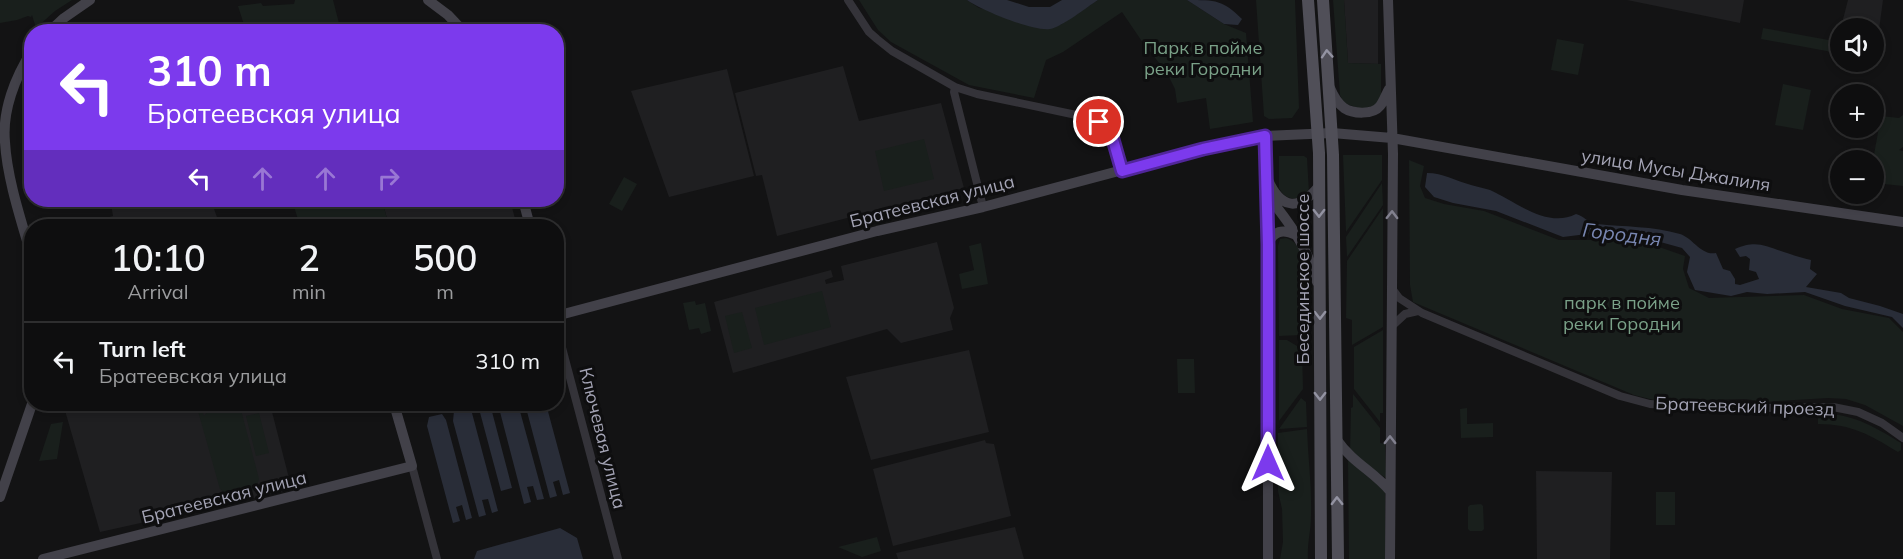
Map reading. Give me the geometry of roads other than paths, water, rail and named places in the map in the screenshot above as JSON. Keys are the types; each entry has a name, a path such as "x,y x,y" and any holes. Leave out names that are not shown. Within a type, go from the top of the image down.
{"main road":[{"name":"Бесединское шоссе","path":"1308,0 1319,186 1321,559"},
{"name":"Бесединское шоссе","path":"1323,0 1332,133 1338,559"}],"street":[{"path":"58,24 90,0"},
{"path":"428,0 456,24"},
{"path":"848,0 869,32 877,39 892,51 956,87 977,94 1081,116 1099,122 1112,136 1122,171"},
{"path":"1389,0 1392,138 1390,559"},
{"path":"24,67 15,84 9,106 4,141 24,229"},
{"path":"1330,88 1344,108 1354,112 1363,112 1380,107 1390,86"},
{"path":"956,87 954,92 984,207"},
{"name":"Братеевская улица","path":"564,314 877,231 984,207 1203,149 1265,136 1332,133 1392,138"},
{"path":"1265,136 1268,245 1268,559"},
{"name":"улица Мусы Джалиля","path":"1392,138 1682,190 1903,222"},
{"path":"1267,177 1279,196 1294,204 1305,201 1319,186"},
{"path":"1267,195 1287,219 1312,263 1320,294"},
{"path":"1268,245 1271,236 1276,232 1288,231 1296,235"},
{"name":"Братеевский проезд","path":"1391,283 1399,298 1418,311 1620,396 1650,404 1762,408 1833,407 1858,412 1882,423 1903,438"},
{"path":"1390,328 1405,314 1418,311"},
{"name":"Ключевая улица","path":"564,355 618,559"},
{"path":"0,496 30,411"},
{"path":"396,411 437,559"},
{"path":"1337,440 1356,463 1390,491"},
{"name":"Братеевская улица","path":"44,559 412,466"}],"park label":[{"name":"Парк в пойме реки Городни","path":"1203,57"},
{"name":"парк в пойме реки Городни","path":"1622,312"}],"water label":[{"name":"Городня","path":"1622,234"}]}
